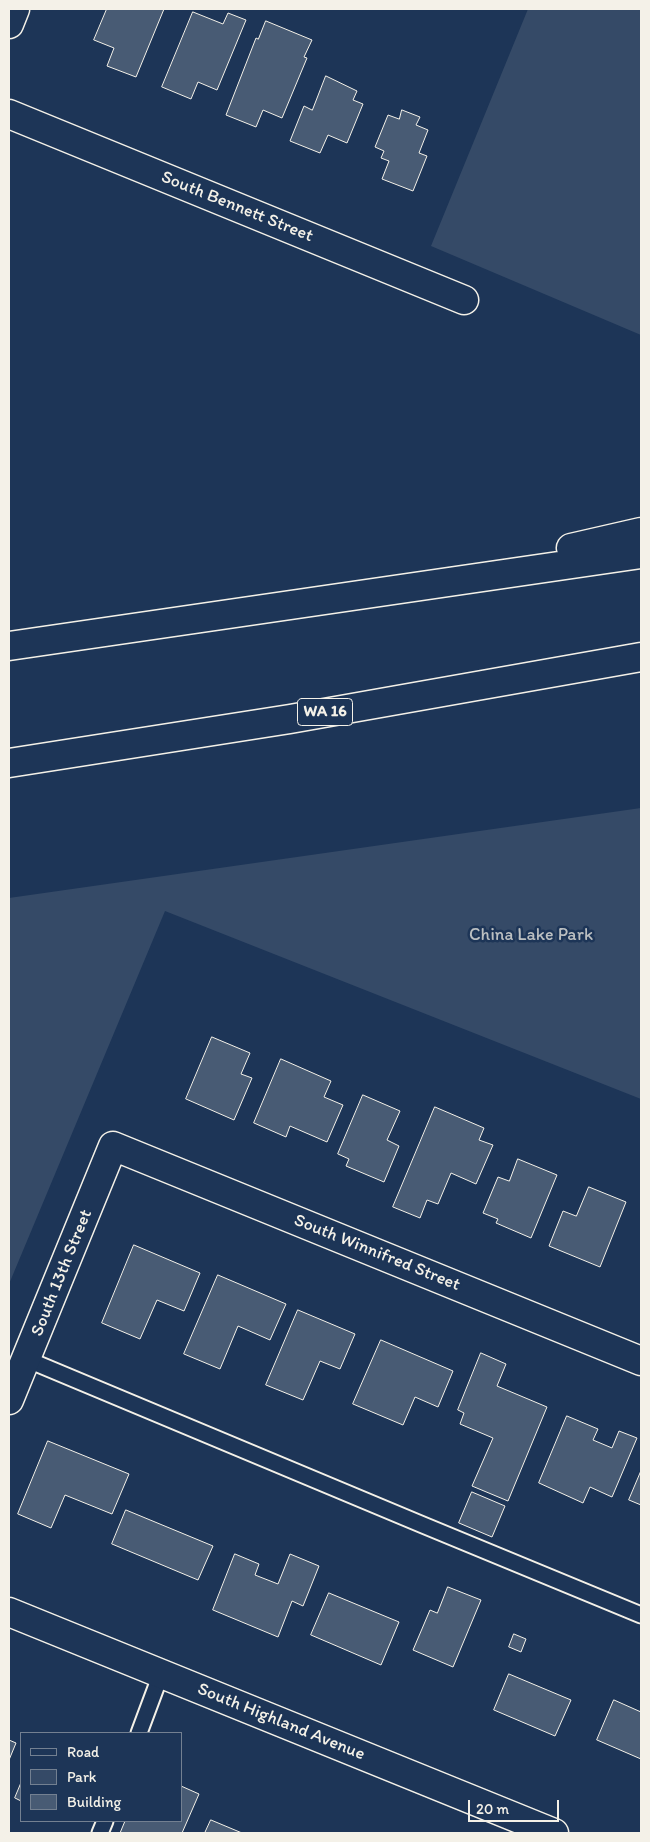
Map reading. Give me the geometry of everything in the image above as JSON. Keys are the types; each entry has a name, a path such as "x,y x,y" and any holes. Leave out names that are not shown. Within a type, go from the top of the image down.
{"main road":[{"path":"9,24 15,9"},
{"name":"South Bennett Street","path":"9,114 464,300"},
{"path":"372,593 641,532"},
{"path":"9,646 641,554"},
{"name":"WA 16","path":"9,763 300,717 641,658"},
{"name":"South 13th Street","path":"9,1400 113,1146"},
{"name":"South Winnifred Street","path":"113,1146 641,1361"},
{"name":"South Highland Avenue","path":"9,1612 554,1833"}],"lane":[{"path":"26,1359 641,1615"},
{"path":"138,1732 161,1674"}],"green space":[{"path":"528,9 641,9 641,335 431,246"},
{"name":"China Lake Park","path":"641,808 641,1099 165,911 9,1284 9,898"}],"building":[{"path":"107,9 164,9 136,77 107,66 114,48 94,40"},
{"path":"193,12 223,24 228,13 246,20 217,90 198,82 191,99 162,87"},
{"path":"266,21 312,40 304,57 307,58 282,118 263,110 256,127 226,115 256,38 258,39"},
{"path":"326,76 357,91 353,100 363,104 347,143 328,135 320,153 290,141 304,106 312,110"},
{"path":"402,110 420,117 416,125 428,130 419,153 427,156 413,191 382,179 389,161 381,158 384,151 375,147 388,115 399,119"},
{"path":"212,1037 250,1053 241,1074 252,1078 234,1120 186,1099"},
{"path":"281,1059 331,1081 324,1097 343,1105 327,1142 290,1126 286,1137 254,1123"},
{"path":"363,1095 400,1111 387,1140 399,1146 384,1182 346,1166 349,1159 338,1154"},
{"path":"435,1107 484,1128 479,1140 493,1145 476,1184 451,1173 438,1204 427,1200 420,1218 393,1207"},
{"path":"518,1159 557,1175 531,1238 496,1223 498,1219 483,1213 498,1177 509,1181"},
{"path":"589,1187 626,1202 600,1267 549,1246 563,1211 576,1216"},
{"path":"134,1245 200,1273 184,1311 157,1300 140,1339 102,1323"},
{"path":"218,1275 286,1304 270,1340 238,1326 220,1369 184,1354"},
{"path":"298,1310 355,1334 340,1369 320,1361 303,1400 266,1385"},
{"path":"381,1340 453,1371 438,1407 415,1397 403,1425 353,1404"},
{"path":"481,1353 506,1364 497,1386 547,1407 508,1501 472,1486 493,1438 460,1424 464,1413 458,1410"},
{"path":"567,1416 598,1429 593,1440 612,1448 619,1431 637,1438 612,1497 590,1487 583,1503 539,1483"},
{"path":"48,1441 129,1474 112,1514 65,1495 51,1528 18,1514"},
{"path":"641,1471 641,1505 629,1500"},
{"path":"472,1492 505,1506 492,1537 459,1523"},
{"path":"126,1510 213,1546 198,1580 112,1544"},
{"path":"235,1554 259,1564 255,1575 278,1584 290,1554 319,1566 303,1606 292,1601 278,1637 213,1610"},
{"path":"448,1587 481,1600 453,1667 413,1650 430,1610 437,1613"},
{"path":"329,1593 399,1622 381,1665 311,1635"},
{"path":"514,1634 526,1639 521,1652 509,1647"},
{"path":"509,1674 571,1700 555,1736 494,1710"},
{"path":"614,1700 641,1712 641,1759 597,1740"},
{"path":"9,1740 16,1743 9,1760"},
{"path":"20,1786 20,1800 15,1798"},
{"path":"182,1786 199,1794 182,1833 120,1833 125,1822 182,1822"},
{"path":"211,1820 242,1833 205,1833"}]}
